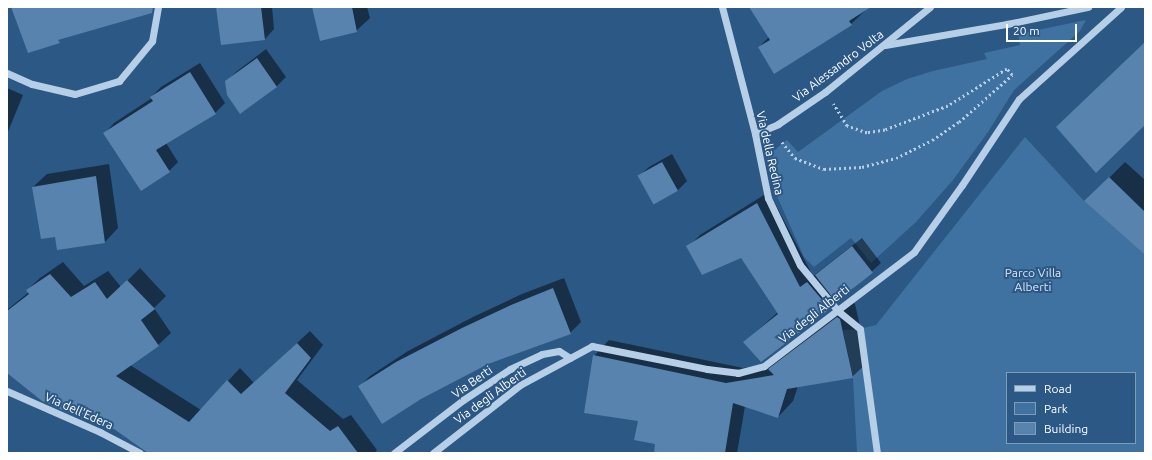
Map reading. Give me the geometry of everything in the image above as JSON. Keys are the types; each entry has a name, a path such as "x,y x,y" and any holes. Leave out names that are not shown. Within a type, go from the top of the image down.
{"street":[{"path":"7,73 32,84 75,94 119,81 152,41 158,7"},
{"name":"Via della Redina","path":"722,7 755,134 768,198 800,265 838,310 860,329 877,453"},
{"name":"Via Alessandro Volta","path":"755,134 778,124 825,92 930,7"},
{"path":"884,45 1007,24 1088,7"},
{"name":"Via degli Alberti","path":"433,453 520,385 592,346 707,369 738,373 764,366 914,252 962,185 1019,99 1121,7"},
{"name":"Via Berti","path":"394,453 463,400 510,369 542,354 559,351 570,358"},
{"name":"Via dell'Edera","path":"7,391 100,432 140,453"}],"path":[{"path":"782,142 795,158 824,170 862,167 896,158 932,140 959,122 1012,76 1007,69 948,106 885,130 867,133 848,126 825,92"}],"green space":[{"path":"1086,20 1080,31 1014,90 988,132 953,180 916,222 871,263 851,238 814,267 804,257 772,185 767,156 787,140 798,152 882,91 907,79 933,71 987,59 984,53 1020,45 1018,34"},
{"name":"Parco Villa Alberti","path":"1025,137 1084,201 1145,255 1145,453 857,453 853,378 843,330 860,329 876,325"}],"building":[{"path":"11,7 153,7 152,13 58,40 60,43 28,53"},
{"path":"216,7 261,7 265,40 221,45"},
{"path":"312,7 352,7 357,32 320,41"},
{"path":"749,7 871,7 849,21 852,25 774,74 758,47 770,40"},
{"path":"1145,42 1145,125 1096,173 1056,127"},
{"path":"257,58 277,87 240,114 227,95 225,81"},
{"path":"190,72 216,114 156,150 170,172 141,191 103,133 153,101 150,97"},
{"path":"662,162 678,191 654,204 638,176"},
{"path":"96,176 105,243 57,250 55,237 41,239 32,187"},
{"path":"1109,177 1145,212 1145,255 1084,201"},
{"path":"757,203 800,287 807,282 830,309 761,362 743,342 778,314 741,258 702,275 686,246"},
{"path":"852,246 873,273 836,302 815,275"},
{"path":"50,274 71,297 95,282 107,299 127,280 155,309 141,320 159,346 116,376 189,422 227,380 241,394 297,343 311,358 285,393 330,431 338,426 358,453 148,453 114,429 85,420 42,401 7,373 7,311 29,294 26,290"},
{"path":"553,288 571,334 488,364 421,399 382,424 358,386 396,362 462,328 511,305"},
{"path":"837,317 840,319 853,378 787,389 778,418 733,403 725,453 654,453 655,444 634,440 638,421 584,413 593,355 726,383 774,375 768,369"}]}
